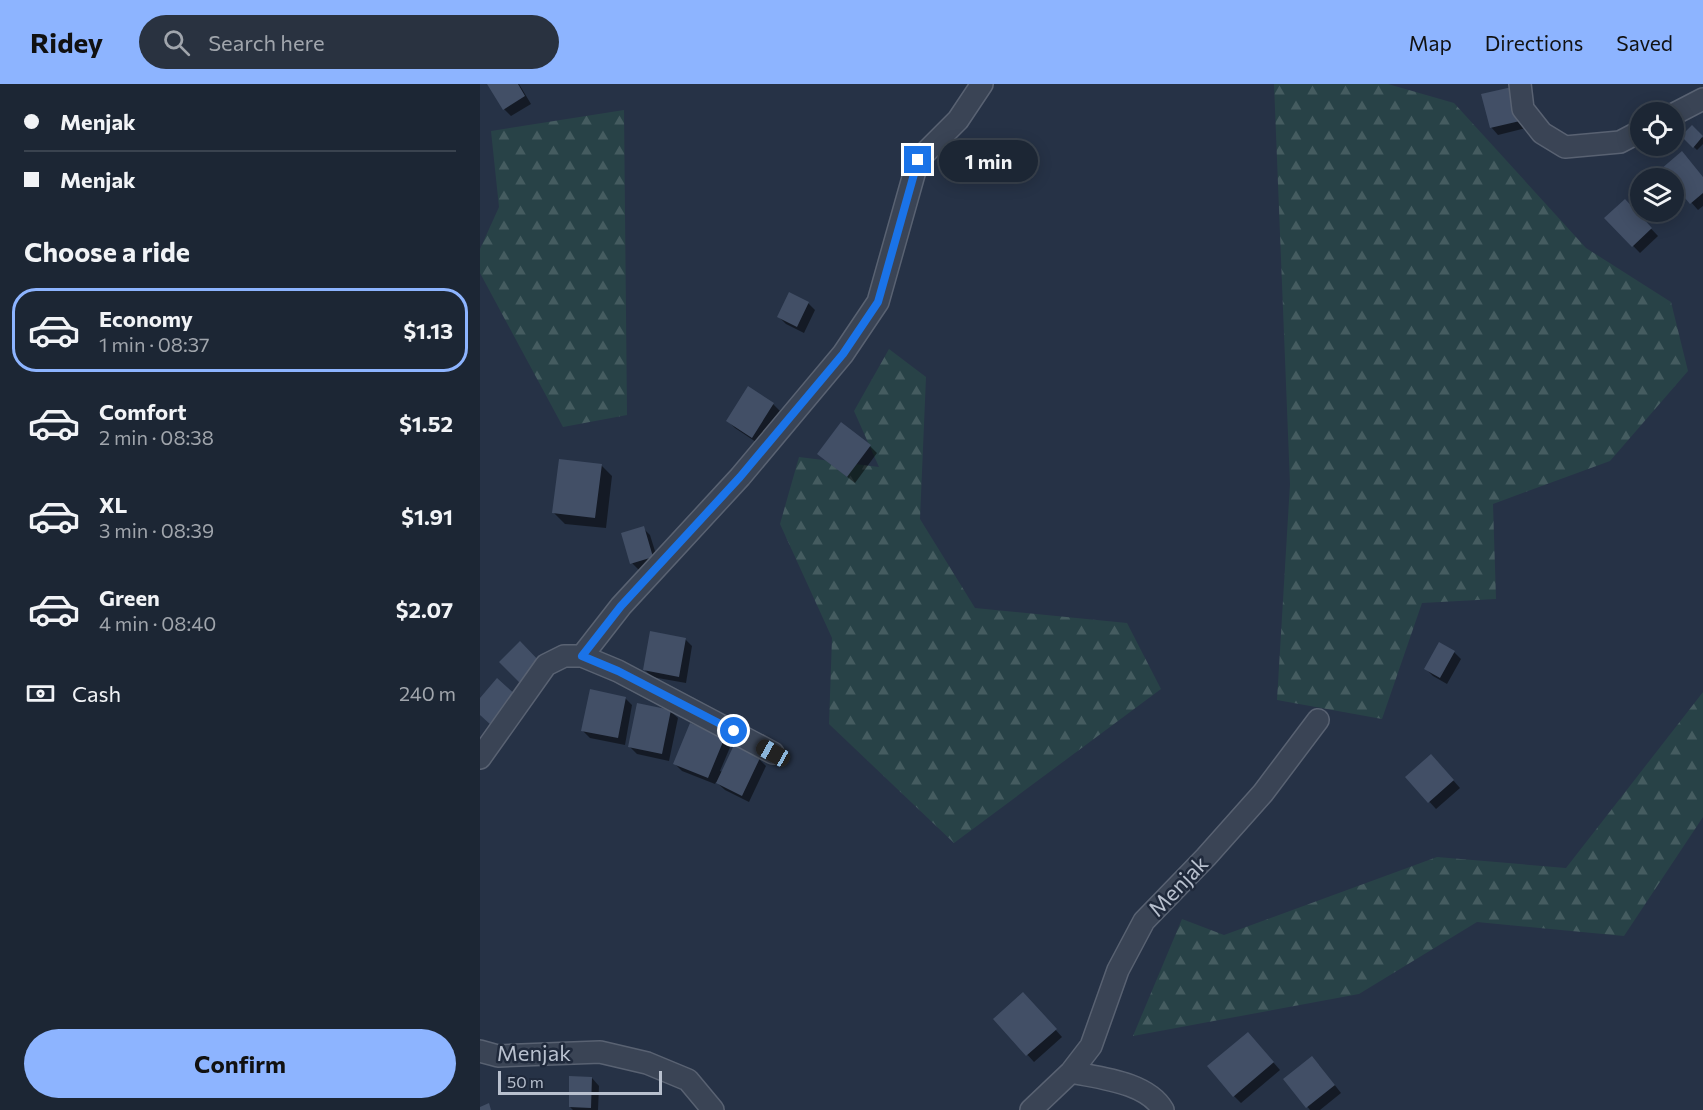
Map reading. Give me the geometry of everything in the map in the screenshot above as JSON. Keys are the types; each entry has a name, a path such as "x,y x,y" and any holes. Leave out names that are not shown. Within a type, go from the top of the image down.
{"street":[{"path":"582,656 621,606 740,477 843,354 878,302 918,160 958,120 982,84"},
{"path":"1520,84 1522,109 1542,134 1565,147 1620,142 1630,137"},
{"path":"1684,109 1703,99"},
{"path":"480,758 546,665 564,656 582,656 618,671 773,753"},
{"name":"Menjak","path":"1031,1110 1071,1071 1091,1046 1118,970 1144,921 1206,857 1263,793 1318,720"},
{"name":"Menjak","path":"480,1051 498,1056 600,1052 647,1062 688,1080 713,1110"},
{"path":"1071,1071 1129,1084 1159,1103 1162,1110"}],"green space":[{"path":"1274,84 1388,84 1454,103 1586,248 1671,302 1688,371 1610,461 1493,504 1496,599 1422,603 1382,719 1277,700 1290,484"},
{"path":"624,110 627,415 563,427 480,273 480,249 499,207 491,131"},
{"path":"889,349 926,377 920,519 975,608 1127,623 1161,689 954,843 829,724 832,638 780,524 799,457 879,467 854,411"},
{"path":"1703,692 1703,817 1624,936 1477,922 1359,994 1133,1036 1182,919 1224,935 1437,857 1566,868"}],"building":[{"path":"487,84 518,84 525,96 503,110"},
{"path":"1512,87 1520,121 1490,128 1481,94"},
{"path":"1692,125 1703,136 1693,148 1684,139 1684,133"},
{"path":"1684,153 1703,177 1703,193 1690,204 1684,197 1684,168 1662,168 1676,156 1684,156"},
{"path":"1625,199 1630,204 1630,222 1646,222 1652,228 1632,247 1604,218"},
{"path":"789,292 809,302 797,327 777,317"},
{"path":"748,386 774,403 752,438 726,421"},
{"path":"841,422 871,445 847,477 817,454"},
{"path":"559,459 602,464 595,518 552,513"},
{"path":"644,526 653,557 630,564 621,533"},
{"path":"650,631 686,638 679,677 643,670"},
{"path":"520,641 542,664 521,684 499,662"},
{"path":"1439,642 1455,651 1440,678 1424,669"},
{"path":"497,678 517,696 491,725 480,715 480,698"},
{"path":"590,689 626,697 618,738 581,731"},
{"path":"637,703 671,710 662,754 628,747"},
{"path":"690,723 725,737 708,778 673,764"},
{"path":"734,745 760,758 742,796 716,783"},
{"path":"1431,754 1454,780 1428,803 1405,777"},
{"path":"1023,992 1057,1029 1026,1056 993,1019"},
{"path":"1248,1032 1274,1062 1233,1097 1207,1066"},
{"path":"1312,1056 1335,1085 1306,1108 1283,1079"},
{"path":"569,1076 592,1077 591,1108 569,1107"},
{"path":"489,1103 491,1110 480,1110 480,1107"}],"route":[{"path":"734,731 618,671 582,656 621,606 740,477 843,354 878,302 918,160"}]}
